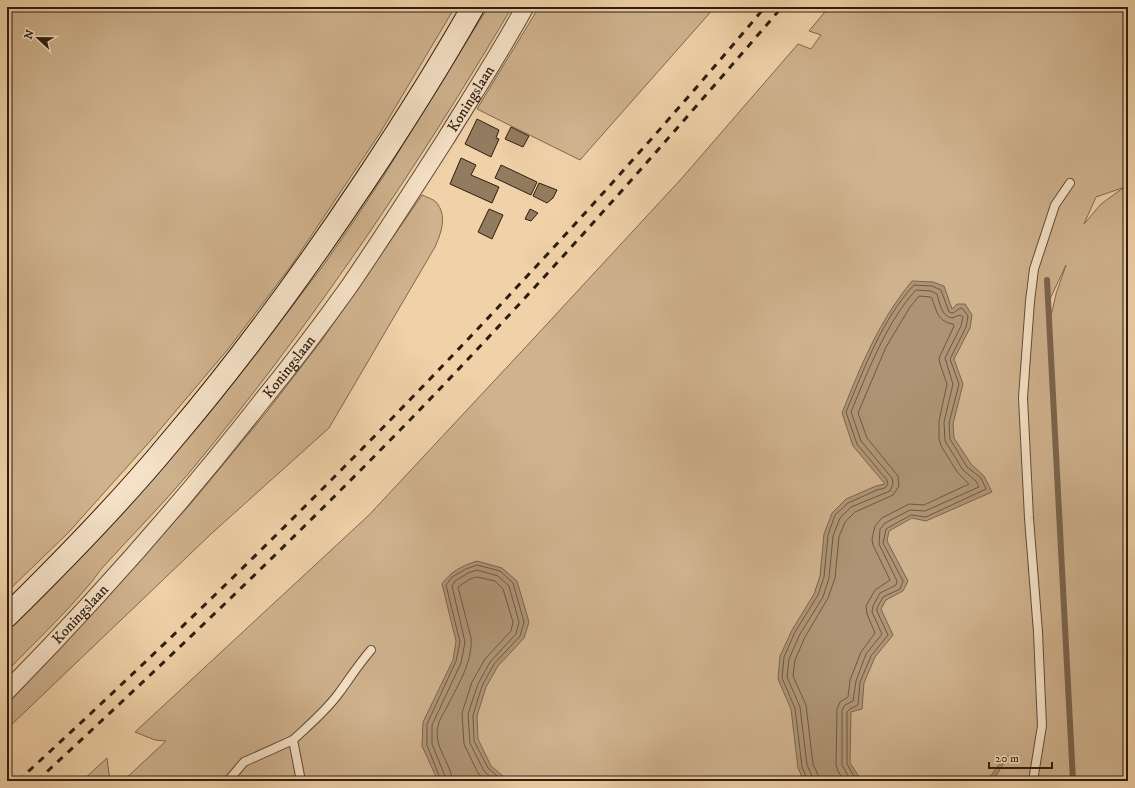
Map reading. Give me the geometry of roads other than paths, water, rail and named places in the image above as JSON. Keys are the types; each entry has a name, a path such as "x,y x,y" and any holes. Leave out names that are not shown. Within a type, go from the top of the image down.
{"main road":[{"path":"7,616 67,556 129,490 204,402 276,310 398,131 473,7"}],"street":[{"name":"Koningslaan","path":"7,691 155,531 228,445 296,358 348,289 425,171 480,84 525,7"}],"lane":[{"path":"1032,781 1042,726 1038,632 1028,518 1023,398 1034,269 1056,205 1070,183"},
{"path":"228,781 244,762 293,740 323,712 339,693 358,664 371,650"},
{"path":"293,740 301,781"}],"water":[{"path":"912,281 933,282 944,286 952,309 957,304 965,304 972,315 970,328 954,359 963,384 953,424 954,438 971,464 984,476 992,492 926,521 912,518 889,531 887,541 908,581 903,591 886,600 881,609 893,635 875,657 864,683 862,709 851,712 850,763 862,781 804,781 798,768 791,709 778,679 780,656 792,630 814,594 820,576 824,534 832,513 846,499 876,486 885,484 853,446 842,413 856,378 880,328 900,296"},
{"path":"477,561 502,568 517,581 529,622 524,638 498,666 486,687 477,716 478,739 491,766 509,781 438,781 422,746 423,722 453,660 456,641 442,584 457,570"},
{"path":"1008,756 993,781 987,781 1003,759"}],"waterway":[{"path":"1047,280 1073,781"}],"railway":[{"path":"18,781 214,596 404,406 497,309 588,210 765,7"},
{"path":"37,781 131,694 223,605 406,424 550,271 782,7"}]}
